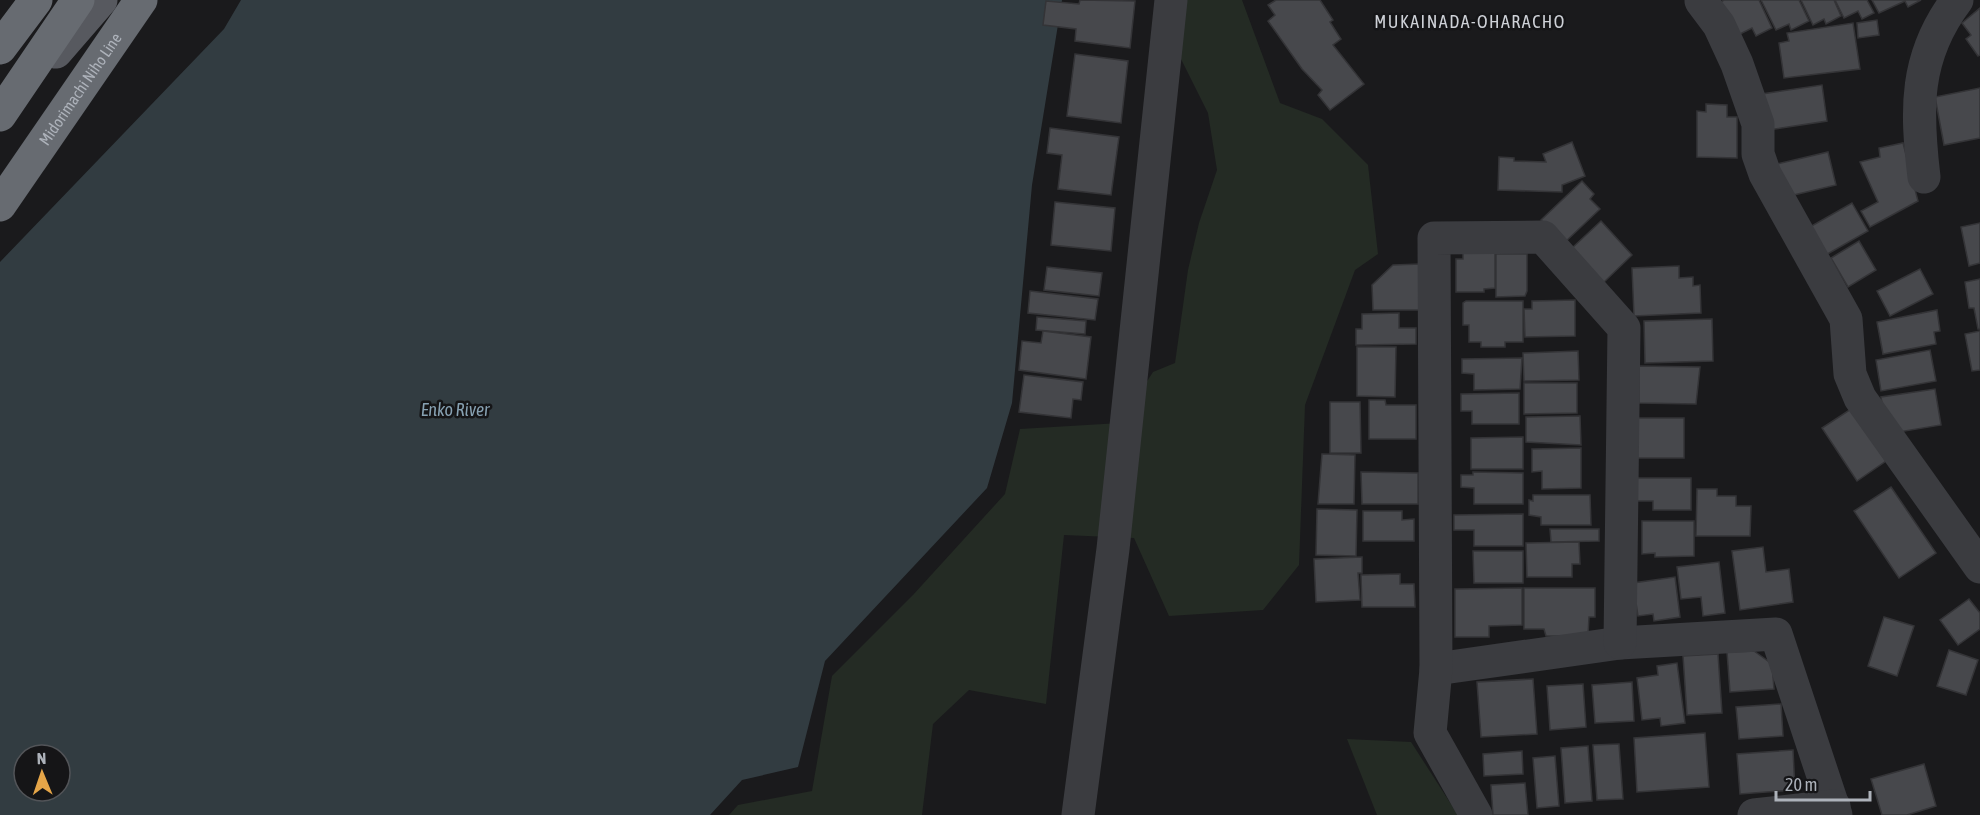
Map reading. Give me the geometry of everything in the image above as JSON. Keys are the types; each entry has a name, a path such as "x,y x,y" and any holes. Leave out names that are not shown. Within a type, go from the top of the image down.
{"highway":[{"path":"0,48 36,0"},
{"path":"0,114 78,0"},
{"path":"0,205 141,0"}],"main road":[{"path":"0,114 101,0"},
{"name":"Midorimachi Niho Line","path":"0,175 98,74 159,0"}],"street":[{"path":"1078,815 1113,549 1171,0"},
{"path":"1700,0 1719,25 1737,64 1758,124 1758,154 1765,174 1846,319 1850,374 1860,398 1980,567"},
{"path":"1924,177 1918,131 1920,80 1927,54 1957,0"},
{"path":"1476,815 1430,733 1436,669 1434,238 1543,237 1624,328 1620,643"},
{"path":"1436,669 1620,643 1776,634 1835,810 1754,815"}],"shaded area":[{"path":"1187,0 1242,0 1280,103 1322,119 1368,165 1378,254 1355,270 1305,405 1299,565 1263,610 1169,616 1134,538 1064,535 1046,704 969,690 933,724 922,815 729,815 738,805 812,791 832,676 913,595 1005,494 1020,429 1120,423 1153,372 1175,363 1188,270 1199,223 1217,170 1208,113 1180,57"},
{"path":"1347,739 1411,742 1458,815 1377,815"}],"water":[{"name":"Enko River","path":"241,0 1062,0 1032,185 1012,403 987,488 825,661 798,767 742,780 710,815 0,815 0,262 224,29"}],"building":[{"path":"1080,0 1135,1 1130,48 1075,41 1076,29 1043,25 1046,1 1079,4"},
{"path":"1276,0 1320,0 1333,20 1330,22 1341,39 1333,45 1364,84 1330,110 1318,95 1322,90 1302,69 1268,21 1275,15 1268,5"},
{"path":"1724,0 1759,0 1772,28 1756,36 1752,28 1736,36 1719,3"},
{"path":"1761,0 1799,0 1809,21 1791,30 1789,24 1776,30"},
{"path":"1801,0 1834,0 1841,16 1826,24 1824,19 1813,25"},
{"path":"1835,0 1867,0 1874,13 1862,19 1858,11 1844,18"},
{"path":"1872,0 1921,0 1908,7 1905,1 1879,13"},
{"path":"1980,8 1980,55 1978,56 1966,39 1971,35 1962,23"},
{"path":"1877,20 1879,35 1858,38 1857,23"},
{"path":"1853,23 1860,69 1784,78 1779,43 1789,41 1787,33"},
{"path":"1075,54 1128,61 1121,123 1067,116"},
{"path":"1822,85 1827,121 1768,130 1762,94"},
{"path":"1980,88 1980,138 1944,145 1935,97"},
{"path":"1706,104 1727,105 1727,117 1737,117 1737,158 1697,157 1697,111 1706,112"},
{"path":"1050,128 1119,137 1111,195 1058,189 1062,155 1047,153"},
{"path":"1572,142 1585,176 1562,185 1562,192 1498,190 1499,157 1514,158 1514,161 1546,162 1543,154"},
{"path":"1903,143 1918,201 1870,227 1861,211 1878,202 1860,162 1880,157 1879,148"},
{"path":"1828,152 1836,185 1781,198 1773,165"},
{"path":"1582,181 1594,194 1590,199 1600,209 1564,243 1541,220"},
{"path":"1055,202 1115,208 1111,251 1051,245"},
{"path":"1852,203 1868,231 1824,256 1808,228"},
{"path":"1601,221 1632,255 1603,283 1571,249"},
{"path":"1980,223 1980,263 1969,266 1961,227"},
{"path":"1859,241 1876,270 1848,287 1831,258"},
{"path":"1463,249 1495,249 1495,288 1484,289 1484,292 1456,292 1456,259 1463,259"},
{"path":"1496,254 1527,254 1525,296 1496,297"},
{"path":"1420,264 1420,310 1373,310 1372,285 1393,265"},
{"path":"1679,266 1679,278 1693,277 1693,286 1700,285 1701,313 1634,316 1632,268"},
{"path":"1047,267 1102,273 1099,296 1044,290"},
{"path":"1920,269 1933,294 1890,316 1877,291"},
{"path":"1980,279 1980,329 1978,329 1974,308 1969,308 1965,282"},
{"path":"1030,291 1098,299 1095,320 1028,313"},
{"path":"1575,300 1575,336 1525,337 1524,309 1532,309 1532,301"},
{"path":"1466,301 1523,301 1523,342 1505,342 1505,347 1481,347 1481,342 1469,342 1469,325 1463,325 1463,303"},
{"path":"1937,310 1940,331 1934,332 1936,344 1883,354 1877,322"},
{"path":"1399,313 1399,328 1416,328 1416,344 1356,345 1356,329 1362,329 1362,314"},
{"path":"1037,317 1086,321 1085,334 1036,330"},
{"path":"1712,319 1713,361 1645,363 1644,321"},
{"path":"1043,331 1091,337 1086,379 1019,370 1022,341 1041,343"},
{"path":"1980,331 1980,370 1972,371 1965,334"},
{"path":"1357,347 1396,347 1395,397 1357,396"},
{"path":"1930,350 1936,381 1881,391 1876,360"},
{"path":"1578,351 1579,380 1524,381 1523,353"},
{"path":"1522,358 1520,389 1474,390 1474,374 1462,373 1462,359"},
{"path":"1639,366 1700,367 1696,404 1639,403"},
{"path":"1024,375 1083,382 1081,400 1073,399 1071,418 1019,412"},
{"path":"1524,383 1577,383 1577,413 1524,414"},
{"path":"1935,389 1941,425 1887,434 1881,397"},
{"path":"1519,393 1519,424 1472,424 1472,411 1461,411 1461,394"},
{"path":"1369,400 1385,400 1386,405 1416,405 1416,439 1369,439"},
{"path":"1330,402 1360,402 1361,453 1330,453"},
{"path":"1851,409 1886,461 1857,481 1822,428"},
{"path":"1580,416 1581,445 1526,442 1526,417"},
{"path":"1635,418 1684,418 1684,458 1635,458"},
{"path":"1523,437 1523,469 1471,469 1471,438"},
{"path":"1581,448 1581,488 1542,489 1542,471 1532,472 1532,449"},
{"path":"1322,454 1355,455 1354,504 1318,504"},
{"path":"1361,472 1418,473 1418,504 1362,504"},
{"path":"1473,472 1523,473 1523,504 1474,504 1474,488 1461,487 1461,475 1473,475"},
{"path":"1636,478 1691,478 1691,510 1653,510 1653,501 1636,501"},
{"path":"1891,487 1936,553 1899,578 1854,511"},
{"path":"1697,489 1717,489 1717,496 1736,496 1736,506 1751,506 1750,536 1696,536"},
{"path":"1533,495 1590,495 1591,525 1541,525 1541,517 1529,515 1529,500 1533,501"},
{"path":"1317,509 1357,510 1356,556 1316,555"},
{"path":"1363,511 1402,511 1402,520 1414,519 1414,541 1363,541"},
{"path":"1523,514 1523,546 1474,546 1474,530 1454,530 1454,515"},
{"path":"1642,521 1694,521 1694,556 1655,557 1655,553 1642,554"},
{"path":"1550,529 1599,529 1599,541 1551,542"},
{"path":"1579,542 1580,564 1572,564 1572,577 1527,577 1526,543"},
{"path":"1763,547 1766,572 1789,569 1793,602 1740,610 1732,551"},
{"path":"1473,551 1523,551 1523,583 1474,583"},
{"path":"1362,557 1362,573 1358,573 1360,600 1316,602 1314,559"},
{"path":"1719,562 1725,613 1703,616 1701,597 1681,599 1677,567"},
{"path":"1400,574 1400,584 1414,584 1415,607 1362,607 1361,575"},
{"path":"1675,577 1680,617 1654,621 1653,614 1638,616 1633,583"},
{"path":"1522,588 1522,625 1489,626 1489,637 1455,637 1455,589"},
{"path":"1524,588 1595,588 1595,617 1589,617 1588,636 1546,636 1544,629 1524,629"},
{"path":"1969,599 1980,613 1980,629 1958,645 1940,620"},
{"path":"1884,617 1914,626 1897,676 1868,666"},
{"path":"1949,650 1978,660 1966,695 1937,686"},
{"path":"1754,651 1772,664 1774,689 1730,692 1727,652"},
{"path":"1718,654 1722,713 1687,715 1683,656"},
{"path":"1677,663 1685,723 1661,726 1660,718 1642,720 1637,678 1658,675 1657,666"},
{"path":"1533,679 1537,734 1481,737 1477,682"},
{"path":"1632,682 1634,721 1595,723 1592,685"},
{"path":"1583,684 1586,727 1550,730 1547,686"},
{"path":"1781,704 1783,736 1739,739 1736,707"},
{"path":"1705,733 1709,787 1637,792 1634,738"},
{"path":"1619,744 1623,799 1597,800 1593,745"},
{"path":"1588,746 1592,801 1565,803 1561,748"},
{"path":"1793,750 1795,790 1740,794 1737,754"},
{"path":"1522,751 1523,774 1484,776 1483,754"},
{"path":"1555,756 1559,806 1537,808 1533,758"},
{"path":"1924,764 1936,806 1907,815 1882,815 1871,779"},
{"path":"1525,783 1528,815 1493,815 1491,785"}],"district":[{"name":"MUKAINADA-OHARACHO","path":"1470,21"}]}
